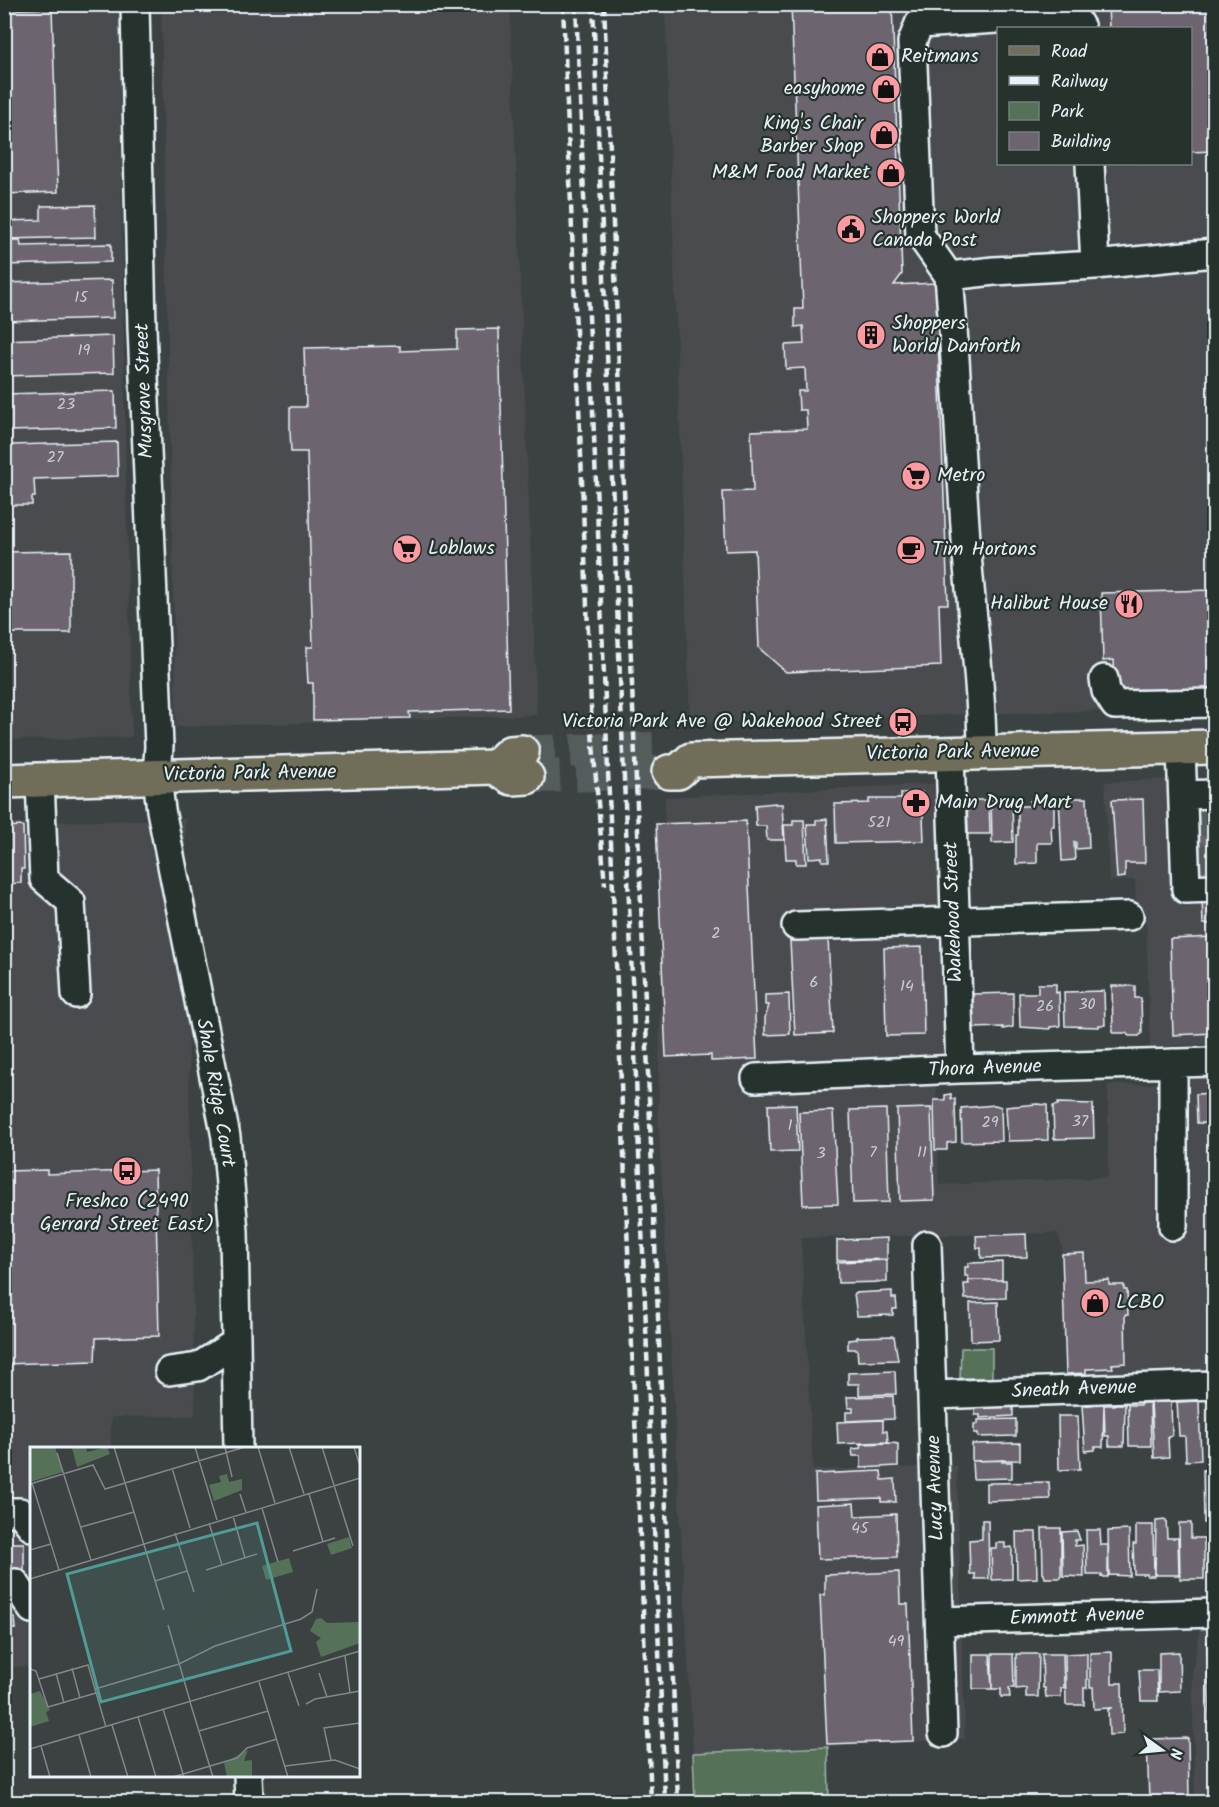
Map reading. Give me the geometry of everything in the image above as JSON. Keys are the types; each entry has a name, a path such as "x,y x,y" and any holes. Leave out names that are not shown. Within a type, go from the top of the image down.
{"main road":[{"name":"Victoria Park Avenue","path":"676,760 1215,747"},
{"name":"Victoria Park Avenue","path":"4,781 515,766"}],"street":[{"name":"Musgrave Street","path":"135,4 142,327 158,735 157,777"},
{"path":"982,753 979,672 960,464 949,276 920,235 912,42 919,24 1061,15 1075,18 1081,27"},
{"path":"1090,165 1095,265"},
{"path":"949,276 1215,253"},
{"path":"1104,679 1106,691 1114,705 1215,703"},
{"path":"1181,748 1183,795 1188,823 1189,857 1186,889 1215,888"},
{"name":"Wakehood Street","path":"950,754 960,1069"},
{"name":"Shale Ridge Court","path":"157,777 161,810 226,1137 234,1231 238,1447"},
{"path":"40,780 44,879 71,902 76,994"},
{"path":"1183,795 1215,794"},
{"path":"796,926 1129,916"},
{"name":"Thora Avenue","path":"756,1078 960,1069 1215,1062"},
{"path":"1173,1063 1173,1226"},
{"name":"Lucy Avenue","path":"927,1245 943,1732"},
{"path":"169,1371 198,1367 235,1343"},
{"name":"Sneath Avenue","path":"933,1395 1215,1384"},
{"path":"17,1583 30,1606"},
{"name":"Emmott Avenue","path":"940,1621 1215,1613"},
{"path":"248,1777 249,1803"}],"shaded area":[{"path":"280,4 510,5 537,715 176,727 161,7"},
{"path":"4,5 119,5 132,737 5,740"},
{"name":"Shoppers World Danforth","path":"665,5 1214,5 1214,707 690,723"},
{"path":"1214,777 1214,1044 1150,1047 1146,922 1137,922 1135,880 1109,881 1105,782"},
{"path":"966,782 977,1083 936,1086 939,1185 1108,1177 1108,1085 1149,1084 1172,1079 1214,1077 1214,1374 1066,1380 1062,1247 1057,1233 801,1238 813,1470 957,1466 965,1739 693,1753 658,1113 665,797"},
{"path":"185,819 195,1416 111,1417 111,1447 30,1447 30,1666 5,1668 4,823"},
{"path":"1203,1392 1214,1392 1214,1593 1211,1593"},
{"path":"1200,1629 1214,1629 1214,1802 1195,1802 1192,1673"}],"green space":[{"path":"961,1348 992,1348 992,1378 960,1378"},
{"path":"828,1747 829,1802 695,1802 693,1753"}],"building":[{"name":"Shoppers World Danforth","path":"791,4 892,4 902,274 894,285 936,283 948,604 939,604 941,666 786,672 759,648 755,550 726,551 723,492 753,491 751,431 807,429 806,410 799,410 798,391 806,391 805,368 786,369 785,345 804,344 803,326 795,327 795,309 803,309"},
{"path":"1108,4 1214,4 1214,151 1192,152 1192,27 1109,27"},
{"path":"52,8 58,192 4,194 4,10"},
{"path":"95,205 96,237 4,239 4,221 41,220 41,206"},
{"path":"4,240 20,240 21,246 111,244 111,262 4,265"},
{"path":"112,280 113,318 4,321 4,283"},
{"name":"Loblaws","path":"499,329 509,709 409,712 410,718 313,720 313,683 308,683 307,665 307,647 313,647 307,452 291,452 290,430 290,407 306,407 304,348 400,346 400,351 457,349 457,330"},
{"path":"113,336 114,373 4,376 4,340"},
{"path":"115,391 116,428 10,431 11,445 117,442 118,476 34,479 35,497 32,497 32,505 4,505 4,394"},
{"path":"71,551 71,633 4,633 4,552"},
{"path":"1214,590 1214,700 1116,703 1114,660 1103,661 1101,593"},
{"path":"922,792 924,841 836,843 835,804 869,803 869,799 901,799 901,793"},
{"path":"1192,797 1214,797 1214,885 1195,885"},
{"path":"991,798 1012,798 1013,842 992,843"},
{"path":"1059,798 1087,798 1089,848 1076,849 1076,842 1074,842 1075,860 1062,861"},
{"path":"1143,799 1145,863 1125,863 1125,877 1117,878 1112,800"},
{"path":"967,800 989,800 990,834 968,834"},
{"path":"1030,801 1042,801 1042,805 1054,805 1054,826 1051,826 1052,843 1037,843 1037,863 1016,864 1018,806 1030,806"},
{"path":"782,804 784,840 767,840 766,826 756,826 755,805"},
{"path":"827,819 829,861 822,861 822,857 809,858 807,824 816,824 816,820"},
{"path":"793,820 804,820 806,864 796,864 796,859 786,859 784,825 793,825"},
{"path":"746,821 757,1059 711,1061 711,1055 666,1057 656,824"},
{"path":"23,826 24,869 21,869 21,883 4,884 4,827"},
{"path":"1214,897 1214,924 1203,924 1202,898"},
{"path":"1214,937 1214,1033 1173,1035 1170,939"},
{"path":"828,939 833,1033 795,1035 790,941"},
{"path":"922,947 924,1035 886,1036 884,948"},
{"path":"1038,984 1056,984 1056,993 1059,992 1060,1026 1050,1027 1050,1029 1020,1027 1019,993 1038,993"},
{"path":"1112,986 1135,986 1135,998 1141,998 1142,1033 1139,1036 1113,1033"},
{"path":"1104,991 1105,1025 1099,1025 1099,1027 1065,1026 1064,992"},
{"path":"1013,993 1013,1027 974,1028 973,994"},
{"path":"789,994 790,1034 765,1035 765,1018 769,1005 765,1005 765,995"},
{"path":"1214,1093 1214,1130 1209,1130 1209,1123 1197,1123 1196,1094"},
{"path":"951,1094 951,1099 955,1099 956,1142 947,1143 947,1150 935,1150 934,1100 945,1100 945,1095"},
{"path":"1058,1103 1093,1104 1094,1138 1054,1139 1053,1106"},
{"path":"796,1104 798,1151 770,1152 768,1105"},
{"path":"995,1105 1001,1107 1002,1141 962,1142 961,1108"},
{"path":"1047,1105 1048,1140 1008,1141 1006,1107"},
{"path":"931,1108 934,1200 900,1201 897,1109"},
{"path":"886,1109 889,1202 853,1203 850,1110"},
{"path":"833,1111 838,1204 803,1205 799,1112"},
{"path":"47,1170 47,1174 155,1170 159,1336 96,1338 95,1361 4,1364 4,1171"},
{"path":"1026,1234 1027,1257 981,1258 981,1248 977,1248 976,1236"},
{"path":"887,1238 887,1259 837,1260 837,1240"},
{"name":"LCBO","path":"1084,1253 1085,1281 1109,1280 1109,1285 1124,1285 1124,1290 1127,1290 1126,1363 1112,1364 1113,1368 1086,1369 1086,1373 1066,1374 1062,1254"},
{"path":"887,1260 887,1282 838,1283 837,1262"},
{"path":"1002,1262 1002,1280 968,1280 968,1276 965,1276 965,1267 968,1267 968,1263"},
{"path":"968,1280 1006,1280 1006,1298 965,1299 964,1284 969,1284"},
{"path":"892,1291 892,1298 896,1298 897,1309 893,1309 893,1315 857,1316 854,1293"},
{"path":"998,1302 999,1340 971,1341 970,1303"},
{"path":"894,1336 898,1360 858,1361 857,1349 848,1349 848,1340 857,1339 857,1337"},
{"path":"895,1371 896,1394 859,1395 859,1384 848,1384 848,1373"},
{"path":"893,1396 894,1419 846,1421 846,1412 853,1412 853,1408 848,1408 847,1397"},
{"path":"1013,1400 1013,1416 980,1418 980,1415 975,1415 975,1405"},
{"path":"1199,1401 1201,1460 1186,1461 1185,1436 1179,1436 1177,1402"},
{"path":"1151,1402 1171,1402 1172,1436 1168,1437 1169,1457 1154,1458"},
{"path":"1104,1403 1103,1447 1085,1451 1082,1406"},
{"path":"1141,1403 1150,1403 1151,1446 1129,1446 1128,1405 1141,1405"},
{"path":"1125,1404 1124,1446 1109,1446 1109,1436 1105,1436 1104,1405"},
{"path":"1058,1416 1078,1416 1080,1469 1059,1470"},
{"path":"1016,1419 1016,1436 978,1437 978,1433 974,1433 974,1424 978,1424 978,1420"},
{"path":"883,1420 883,1431 887,1431 888,1442 838,1444 837,1422"},
{"path":"1020,1443 1020,1460 972,1461 972,1444"},
{"path":"860,1444 898,1444 898,1466 861,1468 861,1456 853,1456 852,1449 861,1448"},
{"path":"1003,1460 1002,1462 1012,1462 1012,1478 973,1479 972,1461"},
{"path":"1214,1469 1214,1523 1204,1523 1203,1470"},
{"path":"881,1471 882,1480 895,1479 896,1502 881,1502 881,1498 816,1500 815,1474"},
{"path":"1049,1482 1050,1499 986,1501 986,1483"},
{"path":"854,1503 855,1516 896,1514 897,1557 818,1559 816,1505"},
{"path":"982,1520 988,1520 989,1579 975,1579 975,1574 970,1574 969,1540 982,1539"},
{"path":"1166,1520 1167,1538 1178,1538 1179,1575 1155,1575 1156,1521"},
{"path":"1179,1523 1191,1523 1191,1538 1204,1538 1204,1579 1180,1579"},
{"path":"1207,1523 1214,1523 1214,1532 1208,1532"},
{"path":"1136,1525 1153,1525 1154,1576 1134,1574 1133,1544 1136,1544"},
{"path":"1042,1528 1061,1528 1061,1578 1045,1578 1043,1574"},
{"path":"1086,1530 1100,1530 1101,1545 1108,1545 1108,1577 1087,1575"},
{"path":"1129,1530 1130,1576 1109,1575 1108,1531"},
{"path":"1077,1531 1080,1540 1075,1540 1075,1546 1083,1545 1084,1577 1063,1576 1062,1532"},
{"path":"1016,1532 1036,1532 1037,1578 1017,1579"},
{"path":"4,1543 24,1543 24,1569 4,1570"},
{"path":"996,1543 1005,1543 1005,1548 1012,1547 1012,1579 992,1580 991,1548 996,1548"},
{"path":"899,1572 900,1604 908,1604 913,1741 827,1744 820,1595 825,1595 825,1575"},
{"path":"15,1618 16,1629 4,1629 4,1619"},
{"path":"1207,1641 1214,1641 1214,1733 1210,1733"},
{"path":"1112,1652 1112,1683 1122,1683 1123,1734 1109,1735 1108,1710 1111,1708 1094,1709 1093,1687 1090,1687 1090,1653"},
{"path":"1179,1652 1180,1691 1159,1692 1159,1653"},
{"path":"1087,1653 1087,1688 1084,1688 1084,1705 1066,1705 1065,1654"},
{"path":"973,1654 990,1654 992,1689 973,1689"},
{"path":"992,1654 1013,1654 1014,1688 1009,1688 1010,1697 1001,1697 1001,1689 992,1689"},
{"path":"1016,1654 1039,1654 1038,1697 1026,1697 1026,1688 1016,1689"},
{"path":"1042,1654 1063,1654 1064,1688 1061,1688 1061,1697 1046,1697 1045,1688 1043,1688"},
{"path":"1139,1670 1157,1670 1158,1701 1141,1701"},
{"path":"1188,1738 1189,1800 1149,1802 1147,1739"},
{"path":"1089,1795 1089,1802 1072,1802 1072,1796"}],"tunnel":[{"path":"522,752 668,748"},
{"path":"527,777 669,772"},
{"path":"1193,823 1214,823"},
{"path":"1194,857 1214,857"}],"railway":[{"path":"563,4 592,732 605,885"},
{"path":"576,4 651,1802"},
{"path":"593,4 665,1802"},
{"path":"604,4 678,1802"}],"place":[{"name":"Reitmans","path":"880,57"},
{"name":"easyhome","path":"886,89"},
{"name":"King's Chair Barber Shop","path":"884,135"},
{"name":"M&M Food Market","path":"891,173"},
{"name":"Shoppers World Canada Post","path":"851,229"},
{"name":"Shoppers World Danforth","path":"871,335"},
{"name":"Metro","path":"916,476"},
{"name":"Loblaws","path":"407,549"},
{"name":"Tim Hortons","path":"911,550"},
{"name":"Halibut House","path":"1129,604"},
{"name":"Victoria Park Ave @ Wakehood Street","path":"903,722"},
{"name":"Main Drug Mart","path":"916,803"},
{"name":"Freshco (2490 Gerrard Street East)","path":"127,1171"},
{"name":"LCBO","path":"1095,1303"}]}
